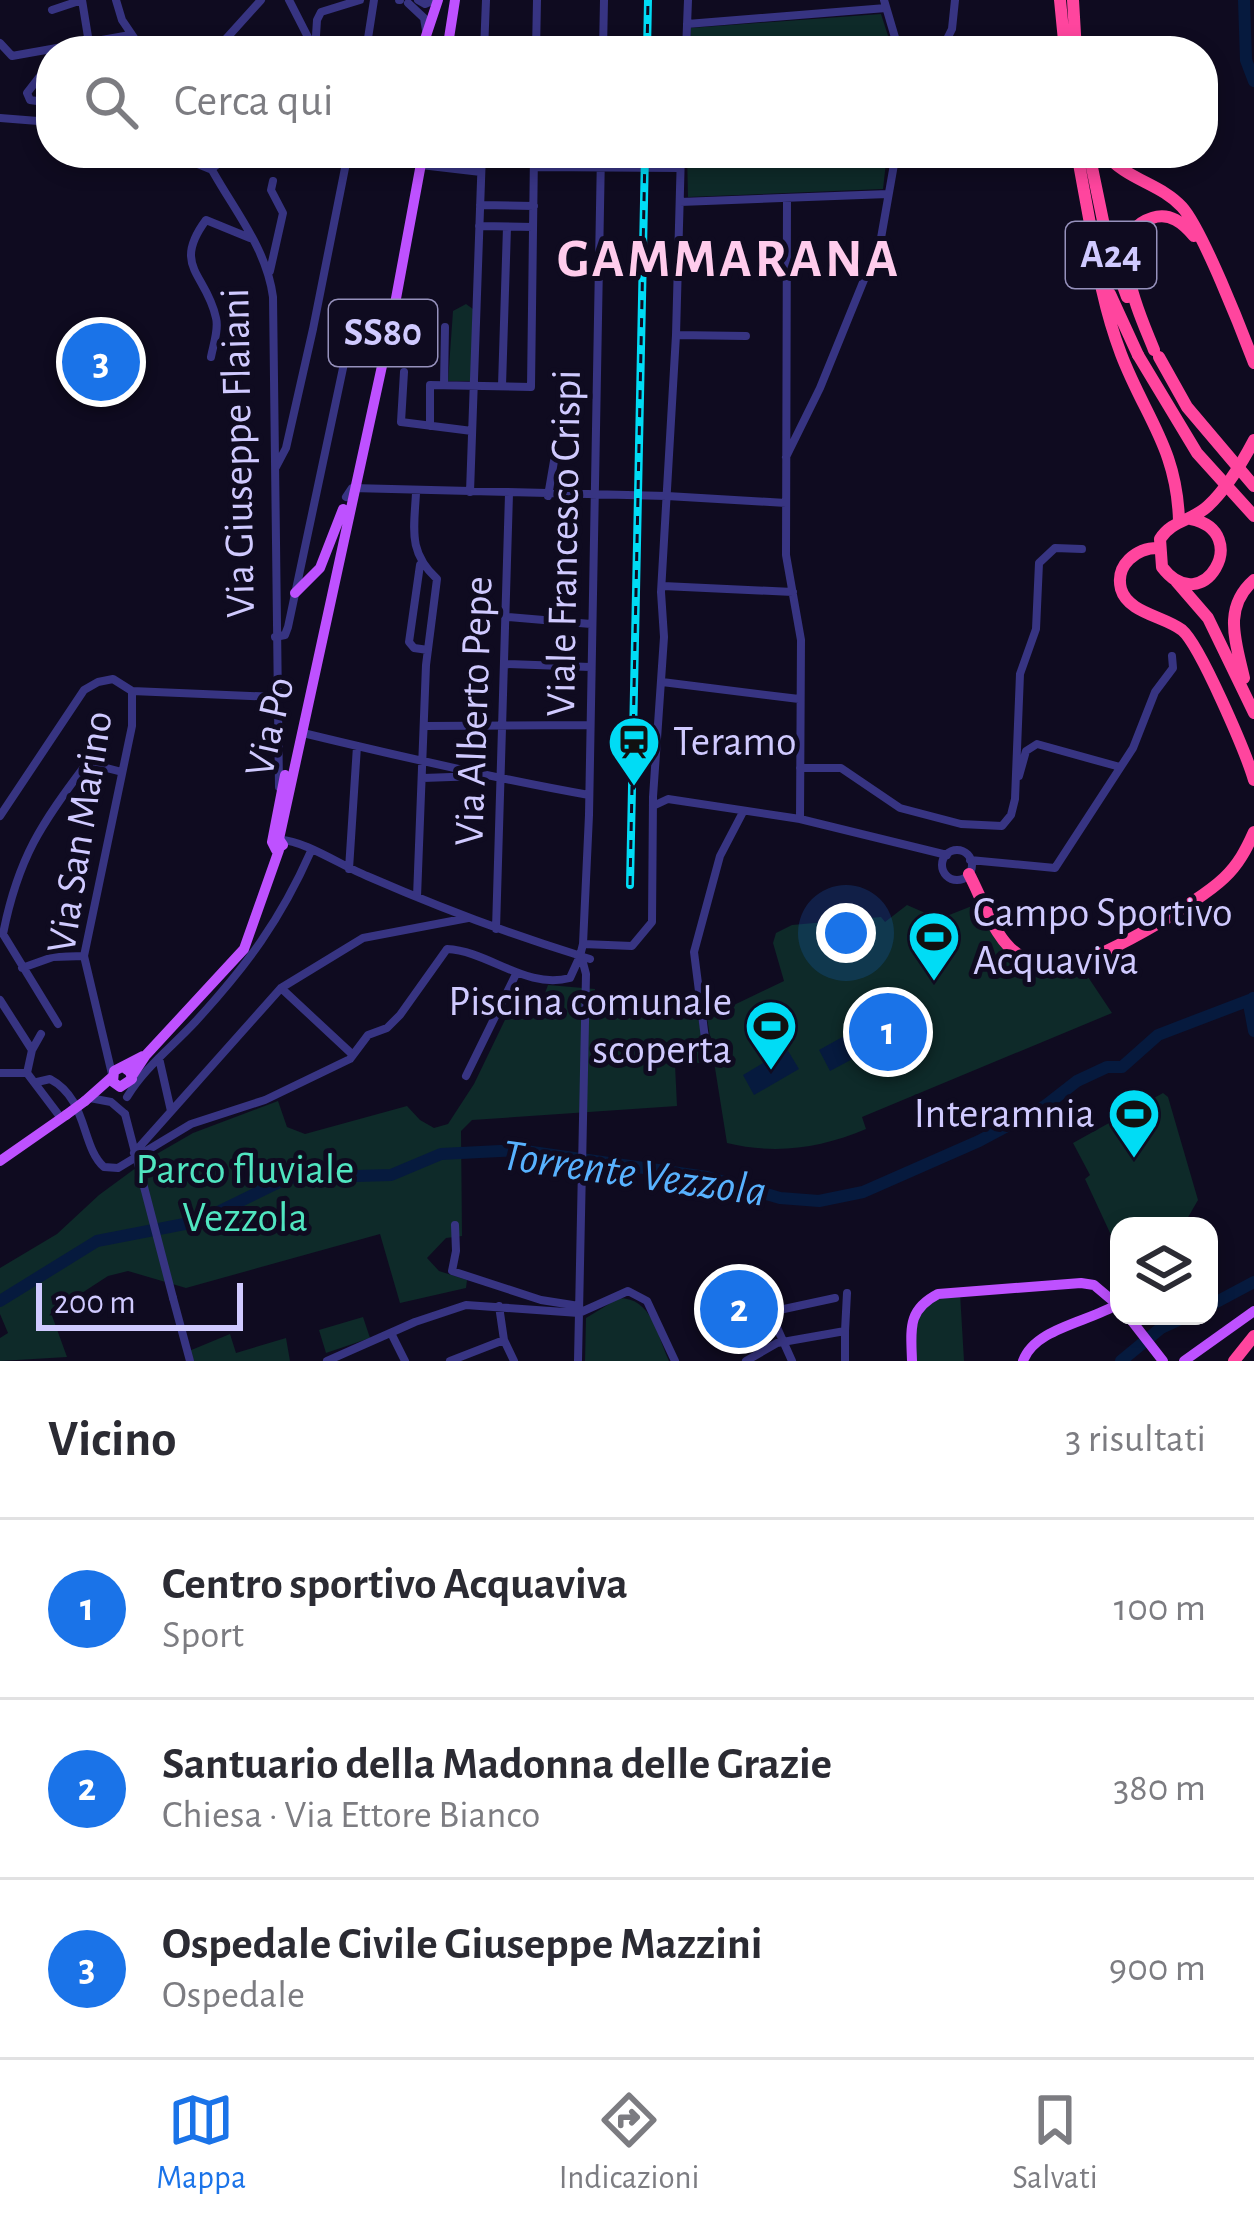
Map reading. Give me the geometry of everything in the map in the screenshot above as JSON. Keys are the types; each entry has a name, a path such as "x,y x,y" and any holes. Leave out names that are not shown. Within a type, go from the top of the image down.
{"highway":[{"path":"1060,0 1064,36"},
{"path":"1073,0 1075,36"},
{"name":"A24","path":"1080,168 1109,292 1138,355 1197,453 1254,516"},
{"name":"A24","path":"1092,168 1108,245 1129,303 1187,407 1254,486"},
{"path":"1121,168 1184,208 1254,364"},
{"path":"1156,354 1128,277 1127,250 1144,222 1168,217 1179,221 1208,260"},
{"path":"1090,225 1110,319 1176,478 1185,520"},
{"path":"1254,440 1210,503 1165,532 1158,548 1162,568 1208,617 1239,671 1254,713"},
{"path":"1176,581 1206,580 1220,565 1222,544 1211,526 1210,503"},
{"path":"1185,520 1211,526"},
{"path":"1158,548 1146,548 1125,562 1122,592 1128,602 1184,631 1221,700 1254,780"},
{"path":"1206,580 1208,617"},
{"path":"1239,671 1233,616 1241,593 1254,580"},
{"path":"970,867 1004,941 1021,957 1062,966 1099,955 1196,899 1223,880 1244,856 1254,832"},
{"path":"1234,1361 1254,1336"}],"main road":[{"path":"426,36 436,0"},
{"path":"449,36 455,0"},
{"name":"SS80","path":"347,498 420,168"},
{"name":"Via Po","path":"282,772 331,547 392,320 421,168"},
{"name":"Via Po","path":"282,804 327,612 347,498"},
{"path":"296,593 320,568 331,547"},
{"path":"327,612 331,547"},
{"name":"SS80","path":"0,1161 152,1056 238,955 278,844 282,772"},
{"path":"912,1361 913,1315 920,1304 938,1294 1081,1282 1110,1299"},
{"path":"1023,1361 1028,1348 1042,1338 1110,1308"},
{"path":"1184,1361 1254,1311"},
{"path":"1135,1325 1163,1361"}],"street":[{"path":"52,10 82,0 88,36"},
{"path":"116,0 130,35 125,36"},
{"path":"229,36 261,0"},
{"path":"289,0 307,36"},
{"path":"316,36 321,12 360,0"},
{"path":"368,36 374,0"},
{"path":"406,1 428,4 436,0"},
{"path":"484,36 486,0"},
{"path":"536,36 537,0"},
{"path":"603,36 604,0"},
{"path":"687,36 688,0"},
{"path":"948,36 955,0"},
{"path":"406,1 424,18 423,36"},
{"path":"687,24 885,4 895,36"},
{"path":"0,43 13,56 36,53"},
{"path":"0,118 36,121"},
{"path":"206,168 214,168"},
{"path":"275,468 286,448 345,168"},
{"path":"457,168 481,172"},
{"path":"470,492 481,168"},
{"path":"430,426 430,385 531,387 534,168"},
{"name":"Viale Francesco Crispi","path":"578,1361 600,168"},
{"path":"278,844 306,849 468,918 562,950 632,946 652,922 680,168"},
{"path":"785,459 820,388 881,238 893,168"},
{"name":"Via Giuseppe Flaiani","path":"211,170 270,272 275,637 282,772"},
{"path":"270,272 283,213 272,190 273,181"},
{"path":"680,202 888,194"},
{"path":"787,199 786,555 801,640 800,818"},
{"path":"480,206 534,206"},
{"path":"211,357 218,321 188,258 191,239 206,220 251,238"},
{"path":"479,226 533,227"},
{"path":"502,386 507,227"},
{"path":"275,637 285,635 296,593 356,307"},
{"path":"444,385 446,327"},
{"path":"676,335 746,336"},
{"path":"404,372 401,422 472,431"},
{"path":"548,496 554,461"},
{"path":"347,498 470,492 786,503"},
{"path":"416,493 415,548 420,563 409,642 428,650"},
{"name":"Via Alberto Pepe","path":"496,929 509,494"},
{"path":"1017,789 1020,674 1036,629 1039,563 1055,548 1082,549"},
{"path":"417,897 428,650 437,579 420,563"},
{"path":"663,586 794,592"},
{"path":"508,617 591,624"},
{"path":"970,867 1055,868 1139,737 1155,692 1173,668 1172,656"},
{"path":"506,664 590,667"},
{"path":"0,816 84,691 98,682 113,680 132,692 277,697"},
{"path":"662,682 799,699"},
{"name":"Via San Marino","path":"121,1077 109,1052 84,956 132,726 132,692"},
{"path":"425,725 590,725"},
{"path":"301,732 481,776 589,795"},
{"path":"800,768 841,768 900,808 991,828 1002,826 1011,815 1031,745 1120,767"},
{"path":"349,869 357,746"},
{"path":"58,1024 3,934 27,848 86,763 122,772"},
{"path":"422,778 481,776"},
{"path":"653,806 668,799 800,818 946,855 960,851 970,867"},
{"path":"708,1062 694,952 720,856 743,812"},
{"path":"127,1097 152,1056 198,1018 272,929 306,849"},
{"path":"946,855 942,863 947,877 961,880 970,867"},
{"path":"128,1162 281,988 364,938 468,918"},
{"path":"37,1082 55,1080 66,1091 82,1116 98,1163 112,1168 191,1124 266,1100 353,1055 368,1034 387,1028 400,1015 447,949 461,950 516,974 568,980 587,950"},
{"path":"22,968 52,957 84,956"},
{"path":"466,1076 516,974"},
{"path":"281,988 353,1055"},
{"path":"0,1000 32,1050"},
{"path":"27,1073 41,1034"},
{"path":"152,1056 175,1105 191,1124"},
{"path":"0,1073 27,1073 63,1116"},
{"path":"121,1077 127,1097 125,1114"},
{"path":"121,1077 125,1114 191,1358"},
{"path":"87,1100 111,1102 125,1114"},
{"path":"454,1225 452,1271 541,1300 579,1307"},
{"path":"327,1361 466,1305 579,1307 633,1291 647,1300 675,1361"},
{"path":"844,1361 847,1293"},
{"path":"792,1361 770,1312 835,1298"},
{"path":"499,1306 504,1340 514,1361"},
{"path":"746,1361 782,1343 845,1331"},
{"path":"391,1333 405,1361"},
{"path":"450,1361 504,1340"}],"green space":[{"path":"881,14 888,36 691,36 691,28"},
{"path":"687,168 885,168 883,189 688,197"},
{"path":"466,304 473,309 471,381 448,381 453,311"},
{"path":"977,904 1010,956 1031,970 1047,973 1082,968 1112,1013 862,1117 866,1129 849,1136 781,1149 727,1143 707,1018 784,981 773,943 776,933 792,925 881,917 885,922 907,905 939,919"},
{"name":"Parco fluviale Vezzola","path":"548,985 595,989 596,1015 694,1000 708,1062 675,1065 677,1106 472,1120 461,1131 462,1236 446,1238 427,1258 439,1271 467,1280 466,1288 400,1303 380,1234 186,1288 128,1271 108,1276 51,1313 67,1357 0,1361 0,1338 8,1333 0,1314 0,1268 57,1234 148,1159 193,1133 278,1101 287,1127 305,1134 407,1106 434,1128 448,1124 474,1084 516,997 541,1004"},
{"name":"Interamnia","path":"1163,1093 1198,1200 1188,1217 1110,1217 1110,1233 1073,1143"},
{"path":"960,1293 964,1361 912,1361 920,1304"},
{"path":"619,1298 646,1311 669,1361 585,1361 586,1318"},
{"path":"363,1317 370,1338 326,1353 319,1330"},
{"path":"230,1334 236,1353 286,1338 290,1361 194,1361 189,1351"}],"water":[{"path":"864,1025 877,1046 830,1071 819,1050"},
{"name":"Piscina comunale scoperta","path":"787,1049 799,1069 754,1095 743,1075"}],"waterway":[{"path":"1244,0 1246,60 1254,81"},
{"path":"1253,998 1249,1004 1254,1031"},
{"name":"Torrente Vezzola","path":"0,1301 97,1241 200,1221 287,1178 391,1175 441,1154 518,1150 707,1177 780,1198 819,1201 863,1192 979,1141 1045,1106 1077,1081 1107,1067 1122,1067 1158,1035 1252,999"},
{"path":"1218,1301 1254,1282"},
{"path":"1121,1361 1168,1325"}],"railway":[{"path":"647,36 648,0"},
{"path":"630,885 645,168"}],"place":[{"name":"Ospedale Civile Giuseppe Mazzini","path":"101,362"},
{"name":"Teramo","path":"634,788"},
{"name":"Campo Sportivo Acquaviva","path":"934,983"},
{"name":"Centro sportivo Acquaviva","path":"888,1032"},
{"name":"Piscina comunale scoperta","path":"771,1072"},
{"name":"Interamnia","path":"1134,1160"},
{"name":"Santuario della Madonna delle Grazie","path":"739,1309"}],"district":[{"name":"GAMMARANA","path":"729,260"}]}
